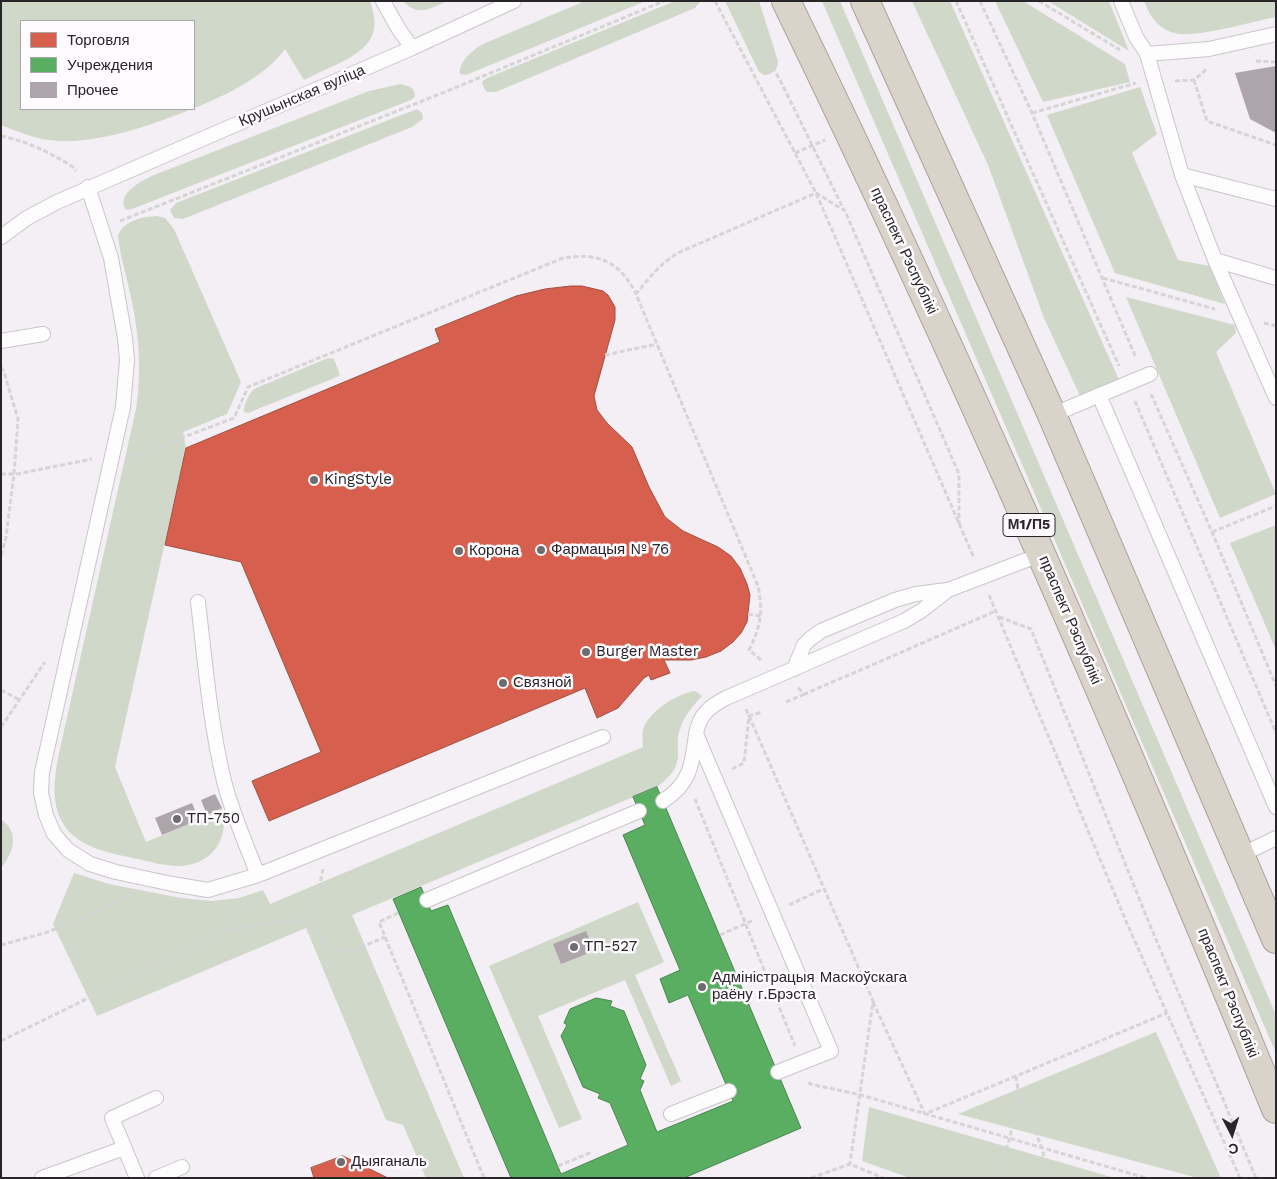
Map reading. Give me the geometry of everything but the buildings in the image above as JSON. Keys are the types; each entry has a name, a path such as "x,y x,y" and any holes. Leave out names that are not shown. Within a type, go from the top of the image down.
{"highway":[{"name":"праспект Рэспублікі","path":"786,1 849,130 1042,554 1276,1109"},
{"path":"865,1 1052,415 1276,940"}],"lane":[{"path":"383,1 412,48"},
{"name":"Крушынская вуліца","path":"1,237 27,218 57,202 412,48 514,1"},
{"path":"1121,1 1136,37 1147,54 1182,176 1215,260 1240,316 1270,370 1276,398"},
{"path":"1147,54 1209,49 1276,34"},
{"path":"1182,176 1276,199"},
{"path":"88,188 111,258 123,323 127,360 123,407 42,772 41,793 46,815 54,834 68,850 90,864 116,872 208,890 263,872 328,847 603,737"},
{"path":"1215,260 1276,278"},
{"path":"1,341 42,334"},
{"path":"1052,415 1147,375"},
{"path":"1098,395 1276,807"},
{"path":"794,669 804,645 821,631 895,600 916,594 948,590 1042,554"},
{"path":"663,801 684,784 692,761 697,725 706,710 739,692 904,621 921,611 948,590"},
{"path":"198,602 214,724 224,781 231,805 263,872"},
{"path":"696,734 831,1051 778,1072"},
{"path":"427,900 639,811"},
{"path":"1241,855 1276,838"},
{"path":"671,1114 729,1091"},
{"path":"137,1178 112,1118 156,1098"},
{"path":"42,1178 124,1148"},
{"path":"156,1178 182,1167"}],"path":[{"path":"102,228 440,94 664,1"},
{"path":"716,1 816,193 974,558"},
{"path":"737,1 782,84 844,211 959,474 959,524"},
{"path":"980,1 1032,113 1147,375 1276,686"},
{"path":"1038,1 1126,54"},
{"path":"1135,76 1138,83"},
{"path":"1194,80 1207,120 1276,145"},
{"path":"1,136 13,138 48,150 73,167 88,188"},
{"path":"816,193 844,211"},
{"path":"636,294 658,268 676,254 816,193"},
{"path":"1,474 14,474 87,461 112,459 234,418 248,386 555,260 580,255 596,257 622,272 636,294 758,586 761,616 759,627 748,650 762,661"},
{"path":"1103,278 1276,326"},
{"path":"605,355 657,344"},
{"path":"1,368 4,372 18,419 14,474 6,538 1,556"},
{"path":"1212,532 1276,506"},
{"path":"988,593 1070,790 1240,1178"},
{"path":"786,702 996,611"},
{"path":"748,614 761,616"},
{"path":"999,617 1031,629 1149,922 1256,1178"},
{"path":"1,726 46,661"},
{"path":"791,683 806,694"},
{"path":"1,690 20,700"},
{"path":"739,692 873,1001 925,1114"},
{"path":"749,716 762,712"},
{"path":"311,925 328,847"},
{"path":"222,932 263,872"},
{"path":"1,945 70,923 162,882"},
{"path":"398,912 378,922 484,1178"},
{"path":"1,1042 222,932 291,919 311,925 321,940 335,949 359,948 385,937"},
{"path":"720,935 756,919"},
{"path":"850,1164 873,1001"},
{"path":"925,1114 1167,1013"},
{"path":"1016,1076 1018,1090 1042,1148 1049,1178"},
{"path":"996,1178 1010,1138 1018,1090"},
{"path":"861,1095 1146,1178"},
{"path":"558,1166 592,1152"},
{"path":"811,1178 850,1164 883,1178"}],"green space":[{"path":"1,1 370,1 374,23 373,32 370,39 359,52 304,80 285,49 267,68 244,84 219,98 195,108 195,20 20,20 20,110 189,110 119,134 79,140 60,141 42,139 1,125"},
{"path":"403,1 447,1 430,9 419,10 408,6"},
{"path":"585,1 646,1 466,75 460,74 461,65 464,61 483,44"},
{"path":"675,1 700,2 695,8 496,92 487,92 484,88 482,82 487,78"},
{"path":"725,1 759,1 778,61 776,69 772,73 764,75 759,72"},
{"path":"822,1 840,1 1276,1015 1276,1053"},
{"path":"912,1 950,1 1120,382 1081,398 1044,318 988,165"},
{"path":"995,1 1023,1 1125,64 1130,82 1043,102"},
{"path":"1048,1 1109,1 1129,51"},
{"path":"1144,1 1276,1 1276,17 1209,32 1195,34 1175,33 1164,29 1155,22"},
{"path":"400,84 412,89 415,97 126,210 124,198 132,188 143,180 369,91"},
{"path":"1140,87 1157,134 1132,153 1178,260 1210,266 1225,304 1115,273 1047,115"},
{"path":"417,109 422,113 423,119 412,127 183,219 174,218 170,210 176,203"},
{"path":"157,216 165,218 174,229 241,382 227,414 183,432 186,448 115,767 146,842 199,820 222,808 223,830 221,840 216,848 201,861 179,866 158,864 116,854 83,843 66,828 60,818 55,802 55,778 59,753 138,394 137,336 118,236 125,226 134,220"},
{"path":"1126,297 1235,325 1236,333 1216,352 1276,494 1220,518"},
{"path":"328,358 334,359 340,375 337,377 248,413 244,412 244,406 254,389"},
{"path":"1276,525 1276,650 1230,543"},
{"path":"695,691 702,696 688,713 681,727 678,737 677,763 669,776 657,787 352,915 464,1178 426,1178 403,1125 386,1120 306,928 97,1016 53,924 74,873 109,884 181,898 212,901 239,898 263,890 270,904 643,747 643,730 652,715 673,699"},
{"path":"1,819 11,830 13,843 9,856 1,868"},
{"path":"638,902 664,962 635,975 681,1081 671,1086 625,980 538,1016 582,1119 559,1128 489,966"},
{"path":"1156,1032 1221,1178 1198,1178 958,1114"},
{"path":"869,1107 1115,1178 910,1178 862,1161"}],"place":[{"name":"KingStyle","path":"314,480"},
{"name":"Фармацыя № 76","path":"541,550"},
{"name":"Корона","path":"459,551"},
{"name":"Burger Master","path":"586,652"},
{"name":"Связной","path":"503,683"},
{"name":"ТП-750","path":"177,819"},
{"name":"ТП-527","path":"574,947"},
{"name":"Адміністрацыя Маскоўскага раёну г.Брэста","path":"702,987"},
{"name":"Дыяганаль","path":"341,1162"}]}
